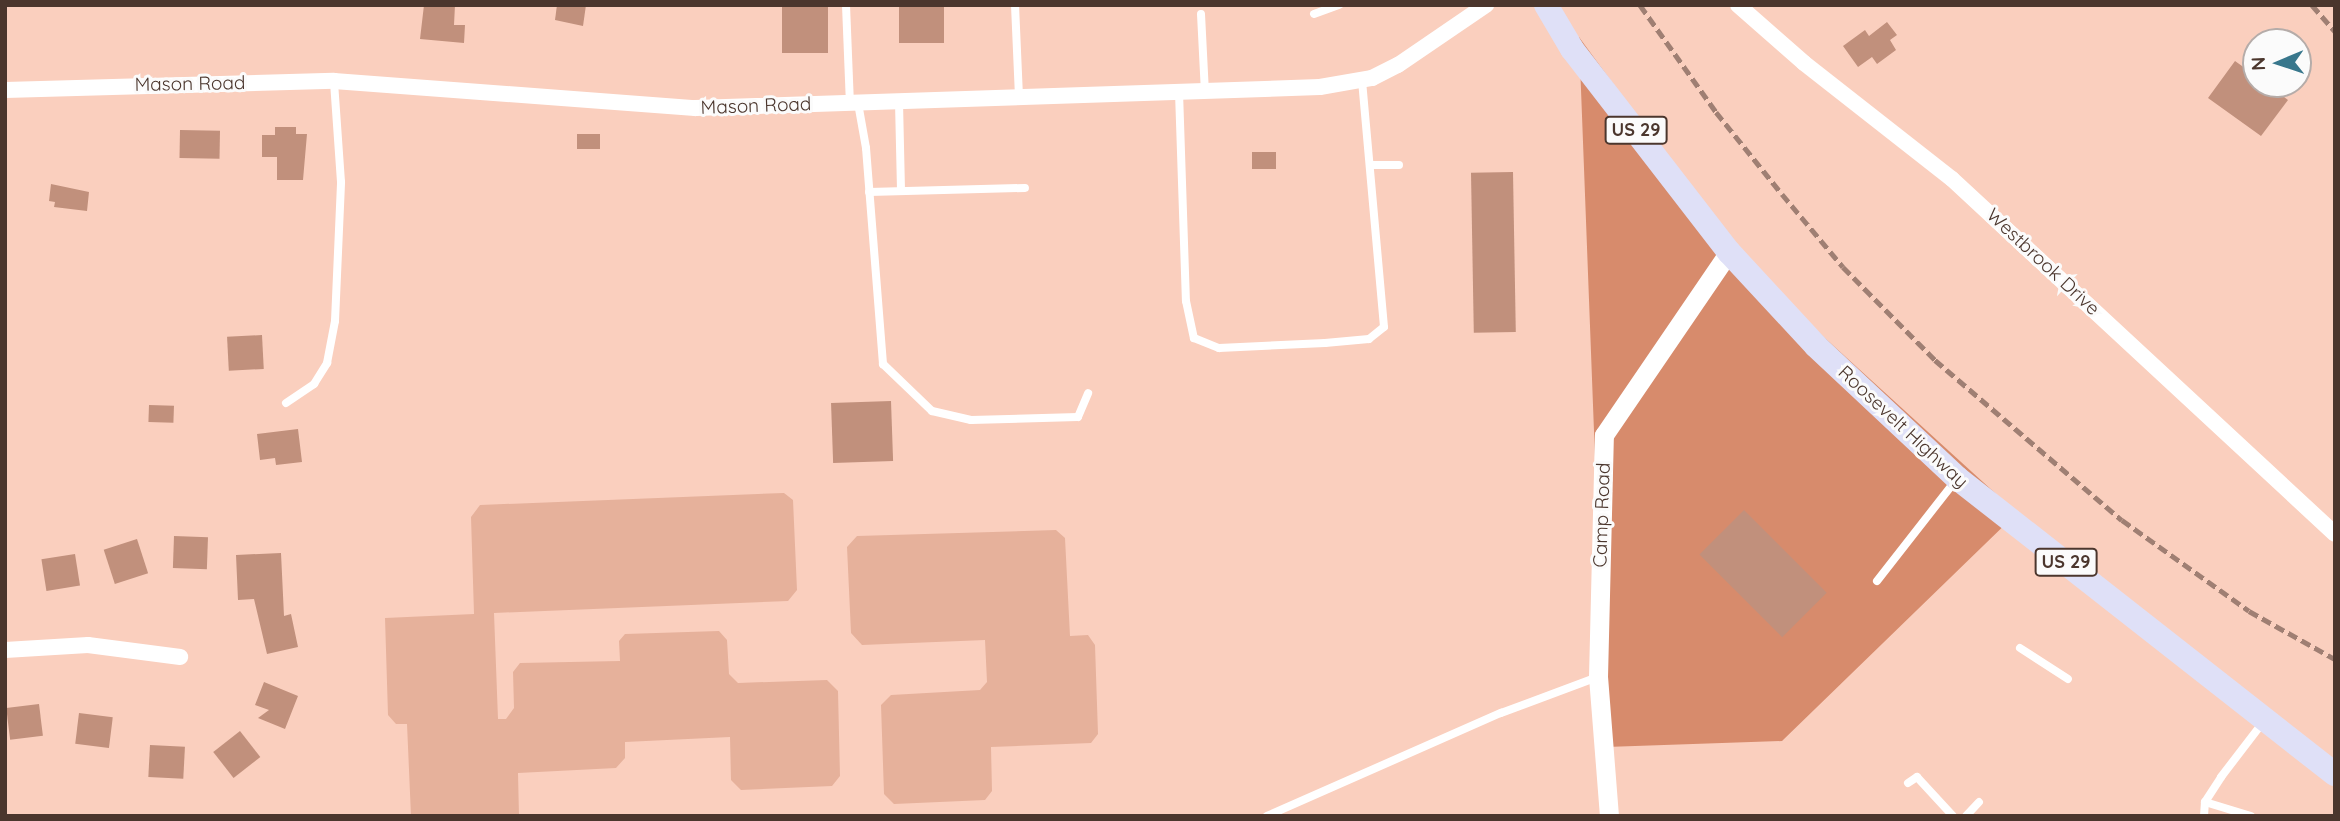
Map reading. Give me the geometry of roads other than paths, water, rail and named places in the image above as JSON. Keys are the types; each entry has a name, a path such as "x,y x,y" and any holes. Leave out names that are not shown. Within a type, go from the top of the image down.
{"main road":[{"name":"Roosevelt Highway","path":"1546,5 1572,49 1729,252 1816,346 1957,478 2335,774"}],"street":[{"name":"Mason Road","path":"5,90 334,81 695,108 1320,87 1362,79 1398,65 1486,5"},
{"name":"Westbrook Drive","path":"1738,5 1804,63 1952,178 2335,534"},
{"name":"Camp Road","path":"1609,816 1598,677 1604,435 1729,252"},
{"path":"5,650 88,645 180,657"}],"lane":[{"path":"846,5 854,103 869,192 883,364 932,411 971,420 1078,416 1088,393"},
{"path":"1015,5 1019,98"},
{"path":"1314,14 1339,5"},
{"path":"1201,14 1205,92"},
{"path":"1179,92 1185,301 1194,338 1219,348 1325,343 1369,338 1384,327 1362,79"},
{"path":"286,402 314,384 327,363 335,321 341,182 334,81"},
{"path":"899,102 901,191"},
{"path":"1370,165 1399,165"},
{"path":"869,192 1025,188"},
{"path":"1877,581 1957,478"},
{"path":"2020,648 2068,679"},
{"path":"1266,816 1501,713 1598,677"},
{"path":"2204,816 2205,802 2266,718"},
{"path":"1908,783 1917,777 1953,816"},
{"path":"1966,816 1979,802"},
{"path":"2205,802 2251,816"}],"railway":[{"path":"1640,5 1716,112 1782,194 1843,267 1935,360 2122,520 2249,611 2335,659"},
{"path":"2312,5 2335,31"}]}
